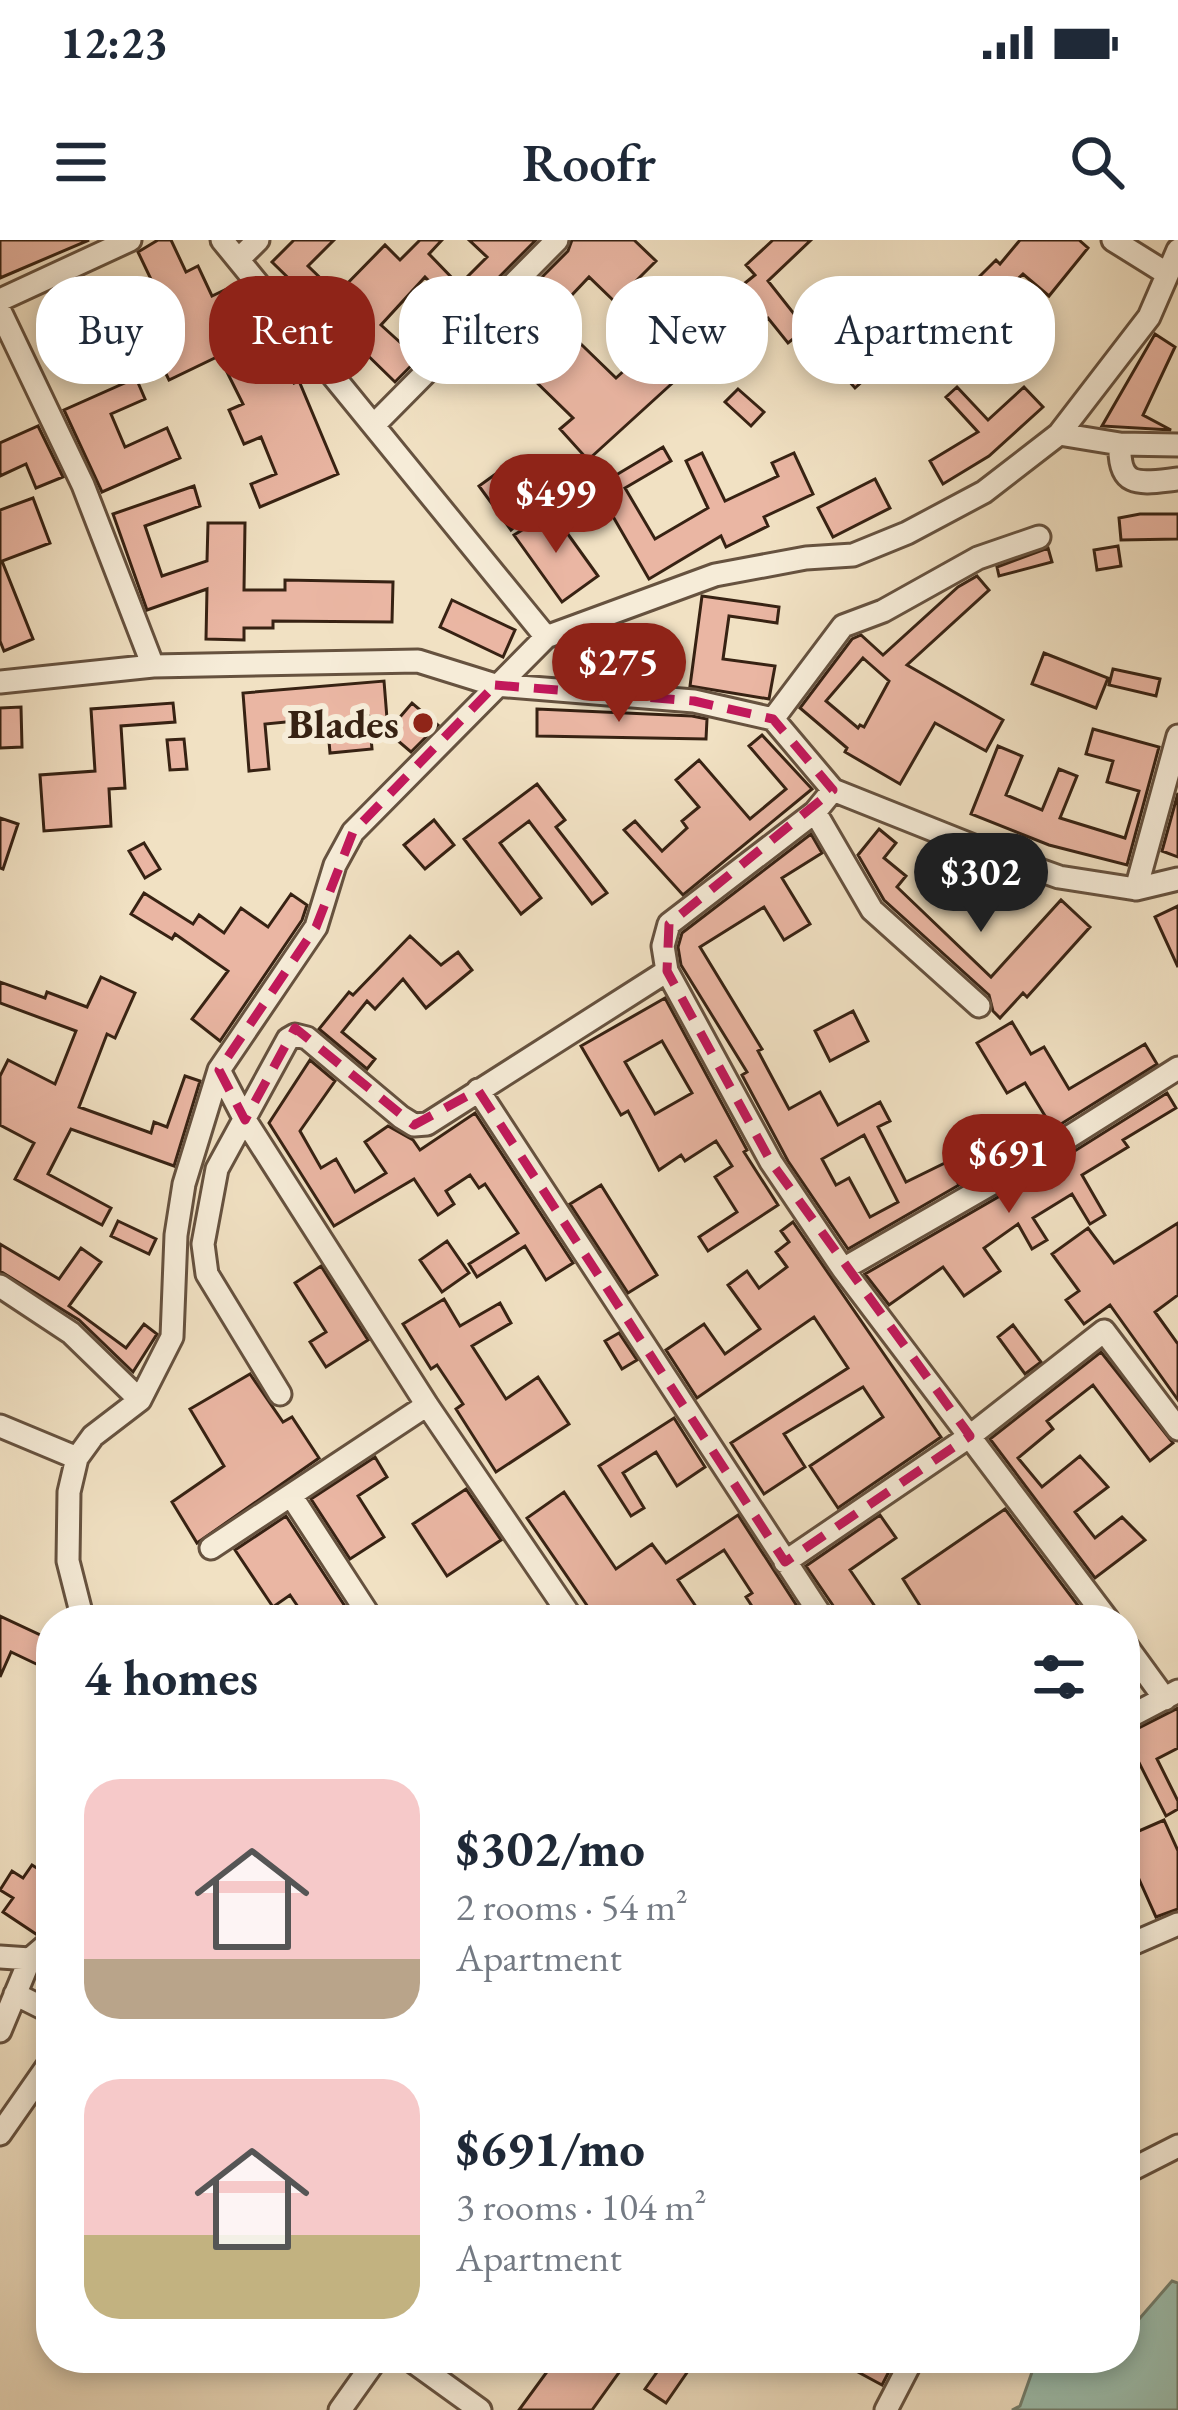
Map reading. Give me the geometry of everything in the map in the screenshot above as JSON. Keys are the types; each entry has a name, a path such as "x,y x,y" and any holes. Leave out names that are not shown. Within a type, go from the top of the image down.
{"street":[{"path":"0,300 130,240"},
{"path":"222,240 546,637"},
{"path":"239,259 258,240"},
{"path":"374,425 557,240"},
{"path":"1113,240 1166,273"},
{"path":"79,1605 68,1562 70,1492 77,1458 93,1436 140,1400 172,1337 176,1235 184,1184 219,1070 316,927 335,865 353,832 546,637 715,575 806,558 853,555 984,492 1059,434 1149,317 1178,250"},
{"path":"0,311 83,485 153,666"},
{"path":"1059,434 1120,444 1178,445"},
{"path":"1120,444 1119,467 1126,477 1145,483 1178,479"},
{"path":"772,719 843,626 883,611 978,558 1039,537"},
{"path":"0,682 153,666 418,661 495,685 694,701 772,719 833,790 1059,877 1136,889 1178,879"},
{"path":"1136,889 1178,736"},
{"path":"833,790 815,812 669,924 664,946 667,971 772,1162 843,1268 1097,1605"},
{"path":"815,812 872,910 979,1006"},
{"path":"280,1394 207,1274 204,1229 217,1169 288,1040 296,1035 307,1038 414,1125 427,1124 667,971"},
{"path":"843,1268 1031,1161 1178,1068"},
{"path":"219,1070 245,1120 427,1405 563,1605"},
{"path":"478,1090 814,1605"},
{"path":"0,1286 71,1333 140,1400"},
{"path":"785,1562 970,1436 1104,1331 1178,1429"},
{"path":"211,1548 427,1405"},
{"path":"0,1426 77,1458"},
{"path":"292,1497 362,1605"},
{"path":"1140,1660 1172,1695 1140,1711"},
{"path":"1140,1940 1178,1924"},
{"path":"0,2031 36,1954"},
{"path":"0,1957 30,1959"},
{"path":"15,1994 36,2004"},
{"path":"0,2134 36,2082"},
{"path":"1140,2165 1178,2146"},
{"path":"340,2410 366,2373"},
{"path":"428,2373 480,2410"},
{"path":"886,2410 906,2373"}],"highlighted area":[{"path":"495,685 694,701 773,719 833,790 669,924 667,971 771,1162 970,1436 785,1562 478,1090 414,1125 295,1028 245,1120 219,1070 316,927 353,832"}],"shaded area":[{"path":"1172,2281 1178,2283 1178,2410 1012,2410 1020,2406 1032,2373 1140,2373 1140,2318"}],"building":[{"path":"0,240 89,240 0,278"},
{"path":"158,240 171,240 186,272 198,266 209,290 209,361 185,372 185,276 149,276 138,252"},
{"path":"294,240 334,240 308,266 318,276 286,276 272,262"},
{"path":"420,240 442,240 429,254 450,276 399,276 399,305 381,325 399,341 395,382 375,362 375,276 355,276 385,245 400,260"},
{"path":"469,240 536,240 500,276 468,276 487,257"},
{"path":"572,240 634,240 656,261 641,276 606,276 606,293 589,277 582,284 582,276 543,276 568,251"},
{"path":"773,240 811,240 768,281 768,276 754,276 746,265"},
{"path":"1020,240 1079,240 1088,248 1055,289 1055,276 980,276 996,260 1000,264"},
{"path":"768,281 792,311 788,343 768,318"},
{"path":"1155,334 1175,347 1143,415 1171,430 1102,426"},
{"path":"582,345 606,368 606,384 671,384 588,460 560,429 573,418 538,384 582,384"},
{"path":"122,384 139,384 145,399 111,414 125,447 167,428 180,458 102,492 64,410"},
{"path":"233,384 300,384 338,474 260,507 251,484 276,474 261,437 244,444 229,410 243,404"},
{"path":"957,387 988,420 1024,387 1043,407 989,456 943,484 930,461 978,432 946,397"},
{"path":"738,389 764,412 751,426 725,402"},
{"path":"38,426 63,477 36,488 26,464 0,476 0,443"},
{"path":"663,447 671,461 625,488 655,539 708,508 686,461 702,453 725,501 778,476 772,463 794,453 813,494 764,517 768,526 726,547 721,536 649,579 596,487"},
{"path":"515,460 544,500 511,530 479,486"},
{"path":"875,479 890,508 833,537 818,508"},
{"path":"194,486 200,506 145,526 162,576 207,561 208,523 245,523 244,590 285,590 285,580 393,582 392,622 273,621 273,628 244,628 244,640 206,639 207,589 147,610 113,514"},
{"path":"33,498 50,543 2,561 33,639 4,651 0,641 0,510"},
{"path":"552,512 598,576 562,602 514,535"},
{"path":"1178,514 1178,539 1121,540 1119,518"},
{"path":"1118,546 1121,566 1097,570 1094,550"},
{"path":"1048,548 1052,562 999,576 997,567"},
{"path":"977,576 989,590 907,665 1003,720 986,751 935,723 900,784 845,752 847,748 800,708 852,639 861,635 883,655 958,587","holes":["863,658 889,681 864,727 858,728 826,701"]},
{"path":"702,596 779,607 777,623 729,616 723,659 775,666 769,699 690,686"},
{"path":"452,600 515,630 503,657 440,627"},
{"path":"1044,653 1108,678 1096,708 1032,684"},
{"path":"1113,669 1160,679 1156,696 1109,685"},
{"path":"384,681 388,731 412,703 438,725 411,752 369,716 372,749 330,753 327,718 265,724 269,769 249,771 243,693"},
{"path":"173,703 175,722 121,726 125,788 109,789 111,826 44,831 40,775 95,771 91,709"},
{"path":"21,707 22,747 0,748 0,708"},
{"path":"537,709 692,716 707,719 706,739 537,736"},
{"path":"1093,729 1159,747 1127,865 1049,845 971,814 998,746 1022,756 1006,795 1042,810 1059,769 1077,776 1060,818 1125,838 1139,791 1107,782 1113,761 1086,754"},
{"path":"762,735 812,789 683,895 624,830 635,821 662,851 687,828 682,821 699,807 676,780 699,760 750,819 786,789 749,746"},
{"path":"184,739 187,769 170,770 167,740"},
{"path":"537,784 565,820 556,827 607,893 592,904 529,821 500,843 541,898 521,914 464,839"},
{"path":"1178,793 1178,857 1162,851"},
{"path":"0,818 18,824 3,869 0,868"},
{"path":"434,820 454,845 425,869 404,845"},
{"path":"879,829 896,843 884,858 906,876 897,887 991,977 1061,900 1090,927 1027,997 1023,993 1000,1018 989,995 884,900 858,855"},
{"path":"811,834 822,853 782,878 810,924 784,940 764,907 700,947 762,1049 758,1051 789,1109 820,1092 838,1125 880,1102 890,1121 878,1127 906,1182 947,1162 959,1185 848,1249 788,1161 742,1075 747,1072 681,965 682,933","holes":["864,1135 898,1202 870,1217 849,1178 836,1185 822,1159"]},
{"path":"144,843 160,869 145,878 129,851"},
{"path":"144,893 193,924 199,915 224,933 241,908 268,927 291,894 307,905 302,920 220,1041 192,1019 228,971 175,934 172,939 131,914"},
{"path":"1178,906 1178,967 1155,917"},
{"path":"410,936 441,965 458,952 472,970 426,1008 403,979 375,1009 367,1001 342,1032 375,1059 367,1069 319,1029 349,992 353,995"},
{"path":"101,977 135,993 115,1038 107,1034 79,1107 151,1133 154,1122 167,1127 185,1076 200,1081 174,1166 71,1129 48,1174 111,1208 102,1225 15,1179 34,1143 0,1125 0,1076 8,1060 55,1084 76,1031 0,1003 0,982 87,1007"},
{"path":"665,998 744,1152 778,1205 708,1251 699,1237 737,1212 715,1177 732,1166 716,1141 685,1161 681,1155 659,1170 628,1111 621,1115 581,1046","holes":["662,1041 692,1093 655,1114 625,1062"]},
{"path":"853,1011 868,1041 830,1061 815,1031"},
{"path":"1012,1022 1031,1054 1044,1047 1069,1089 1145,1044 1157,1064 1053,1129 1025,1083 1007,1093 977,1043"},
{"path":"310,1060 335,1081 300,1131 321,1168 336,1159 355,1192 386,1173 365,1142 388,1126 413,1140 420,1150 475,1113 573,1263 546,1280 525,1246 477,1277 469,1264 518,1233 485,1184 479,1188 470,1175 446,1191 454,1204 438,1215 414,1179 334,1226 269,1123"},
{"path":"1167,1093 1176,1108 1123,1140 1128,1147 1082,1175 1105,1215 1090,1224 1072,1194 1033,1218 1047,1240 1032,1249 1018,1224 984,1248 1000,1271 964,1296 943,1267 889,1305 865,1274 1038,1174"},
{"path":"601,1185 657,1275 628,1293 570,1204"},
{"path":"118,1221 156,1239 149,1254 111,1236"},
{"path":"793,1222 941,1437 838,1508 810,1466 883,1417 863,1387 784,1434 805,1467 764,1494 731,1443 848,1368 814,1317 697,1398 666,1350 704,1324 725,1354 760,1329 728,1285 747,1271 759,1288 787,1267 776,1252 789,1242 781,1231"},
{"path":"1178,1223 1178,1295 1155,1312 1178,1344 1178,1400 1110,1305 1084,1324 1066,1300 1079,1291 1052,1254 1088,1228 1114,1263"},
{"path":"447,1241 469,1273 442,1292 420,1260"},
{"path":"0,1244 59,1279 81,1248 101,1262 69,1306 126,1348 144,1324 157,1334 133,1372 79,1320 0,1271"},
{"path":"321,1266 368,1340 326,1367 310,1342 326,1332 295,1283"},
{"path":"444,1299 460,1326 500,1303 511,1323 472,1346 506,1399 538,1377 569,1424 496,1472 456,1409 463,1404 437,1365 431,1369 403,1324"},
{"path":"1013,1325 1041,1362 1025,1374 998,1337"},
{"path":"619,1333 637,1360 622,1369 605,1341"},
{"path":"1101,1352 1173,1443 1150,1461 1093,1385 1047,1421 1053,1429 1018,1458 1042,1487 1080,1456 1108,1487 1075,1512 1095,1538 1122,1517 1145,1540 1095,1578 990,1439"},
{"path":"250,1374 283,1422 292,1417 319,1458 197,1543 172,1502 224,1466 190,1409"},
{"path":"674,1418 705,1467 677,1486 656,1452 623,1473 644,1508 631,1516 599,1466"},
{"path":"375,1457 387,1477 358,1496 384,1537 350,1559 311,1499"},
{"path":"466,1489 501,1540 447,1576 413,1524"},
{"path":"564,1492 616,1569 652,1544 666,1563 738,1515 796,1605 751,1605 746,1597 752,1593 724,1550 678,1580 695,1605 587,1605 527,1518"},
{"path":"1005,1509 1078,1605 919,1605 903,1579"},
{"path":"880,1515 896,1538 850,1570 874,1605 833,1605 806,1566"},
{"path":"286,1516 344,1605 297,1605 290,1595 272,1605 235,1550"},
{"path":"0,1616 36,1633 36,1664 11,1652 0,1677"},
{"path":"1178,1708 1178,1748 1157,1759 1178,1801 1178,1809 1166,1816 1140,1765 1140,1727"},
{"path":"1164,1820 1178,1851 1178,1909 1156,1917 1140,1881 1140,1830"},
{"path":"32,1865 36,1868 36,1934 3,1912 13,1898 0,1890 12,1871 23,1878"},
{"path":"546,2373 619,2373 592,2410 519,2410"},
{"path":"656,2373 687,2373 666,2403 645,2389"},
{"path":"860,2373 888,2373 882,2385"}],"place":[{"name":"Blades","path":"423,723"}]}
